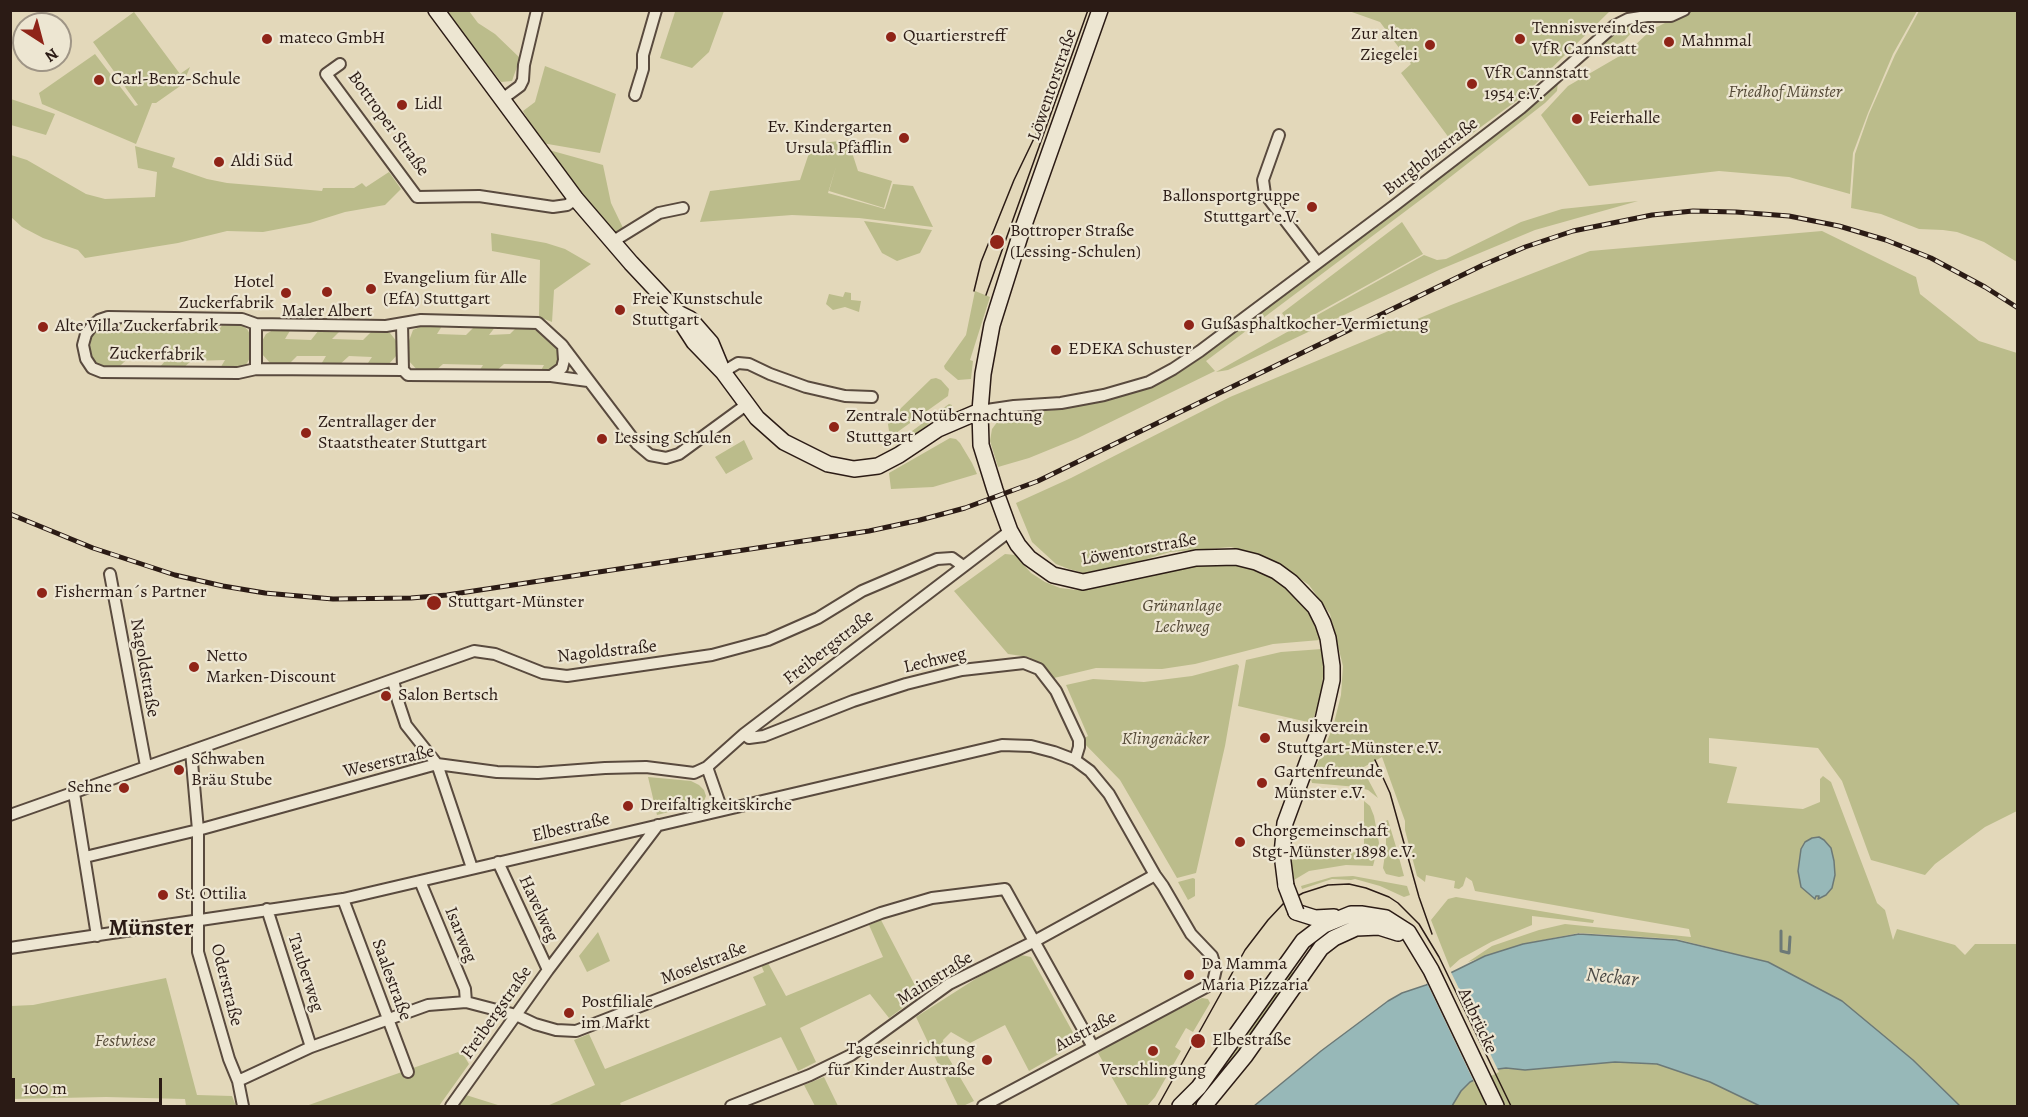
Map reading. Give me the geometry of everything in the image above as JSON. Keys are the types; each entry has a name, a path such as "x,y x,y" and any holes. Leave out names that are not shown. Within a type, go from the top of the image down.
{"main road":[{"path":"436,10 576,198 612,242 678,313 690,319 711,343 723,372 746,405 784,442 828,464 854,469 871,468 889,461 938,429 980,411"},
{"name":"Löwentorstraße","path":"1100,10 1020,236 992,325 983,374 980,411 981,445 994,490 1010,531 1022,549 1040,567 1053,575 1083,582 1196,558 1236,557 1256,562 1276,571 1305,594 1319,615 1329,643 1332,680 1328,702 1285,824 1281,854 1286,886 1296,912 1309,935 1321,948"},
{"name":"Aubrücke","path":"1296,912 1315,918 1361,914 1386,918 1408,932 1427,963 1493,1101"},
{"path":"1180,1107 1199,1087 1309,935 1324,925 1343,917"},
{"path":"1204,1107 1245,1056 1321,948 1344,932 1368,927 1393,931 1413,943"}],"street":[{"path":"501,100 520,86 523,80 524,65 537,10"},
{"path":"635,95 643,69 643,55 656,10"},
{"name":"Burgholzstraße","path":"980,411 1061,403 1104,395 1149,382 1200,351 1395,205 1521,108 1614,26 1628,19 1671,16 1684,10"},
{"name":"Bottroper Straße","path":"340,64 326,74 417,198 479,196 553,207 567,204 576,198"},
{"path":"1279,135 1263,180 1264,194 1317,262"},
{"path":"612,242 659,213 683,208"},
{"name":"Zuckerfabrik","path":"588,381 550,376 408,375 403,370 256,369 238,373 102,372 92,368 86,359 83,345 86,334 92,326 108,317 242,319 256,324 386,326 421,320 538,323 562,345 637,444 650,455 659,458 679,454 746,405"},
{"path":"256,324 256,369"},
{"path":"402,324 403,370"},
{"path":"550,376 562,368 564,360 562,345"},
{"path":"723,372 738,363 749,363 770,374 806,387 845,396 872,397"},
{"name":"Freibergstraße","path":"707,767 744,734 1010,531"},
{"name":"Nagoldstraße","path":"10,814 474,651 495,654 543,673 567,676 712,655 768,640 818,618 862,591 937,559 952,558 963,566"},
{"name":"Nagoldstraße","path":"110,574 146,766"},
{"name":"Lechweg","path":"744,734 749,738 764,736 853,701 906,684 962,670 1024,663 1039,669 1056,691 1079,740 1075,760"},
{"path":"393,680 406,725 437,764 472,868"},
{"name":"Elbestraße","path":"10,948 344,899 1002,745 1031,746 1054,752 1075,760 1090,771 1109,794 1191,934 1212,956 1216,969 1213,982 1206,987"},
{"name":"Oderstraße","path":"191,751 198,830 198,952 229,1059 238,1081"},
{"name":"Weserstraße","path":"85,857 198,830 437,764 497,772 538,773 646,767 694,773 707,767"},
{"path":"707,767 722,810"},
{"path":"74,793 97,936"},
{"name":"Freibergstraße","path":"451,1107 548,970 658,825"},
{"name":"Havelweg","path":"498,862 548,970"},
{"name":"Mainstraße","path":"731,1107 810,1075 851,1055 950,984 1033,942 1155,875"},
{"name":"Isarweg","path":"420,881 465,989 466,1002"},
{"name":"Moselstraße","path":"238,1081 311,1047 428,1005 466,1002 516,1015 556,1030 576,1031 881,914 932,898 1005,889 1093,1047"},
{"name":"Saalestraße","path":"344,899 408,1072"},
{"name":"Tauberweg","path":"267,909 311,1047"},
{"name":"Austraße","path":"983,1107 1206,987"},
{"path":"238,1081 243,1107"}],"green space":[{"name":"VfR Cannstatt 1954 e.V.","path":"1610,10 1523,96 1455,146 1401,73 1411,64 1380,22 1349,11"},
{"path":"446,11 469,11 478,23 495,34 520,58 512,81 501,82"},
{"path":"724,11 709,52 692,68 660,58 675,12"},
{"name":"Friedhof Münster","path":"1689,11 1917,11 1893,54 1853,153 1850,194 1789,177 1719,171 1589,186 1541,115 1568,86 1630,50 1651,30"},
{"path":"1919,11 2017,11 2017,262 1984,242 1957,232 1919,229 1881,214 1851,208 1855,154 1869,114 1895,55"},
{"path":"134,12 180,74 190,67 183,84 156,103 152,103 136,144 42,104 39,93 95,54 135,106 138,105 93,42"},
{"path":"1642,21 1624,41 1601,52 1585,56 1614,28"},
{"path":"545,66 616,94 600,153 542,143 523,111 535,102"},
{"path":"1558,82 1557,91 1545,103 1435,189 1206,361 1215,371 1078,438 1029,458 998,467 990,441 992,429 998,421 1013,415 1063,409 1131,393 1158,382 1202,357 1201,355 1540,99"},
{"path":"11,99 55,114 46,135 11,125"},
{"path":"848,140 858,171 892,181 884,208 829,191 836,167 828,193 885,209 893,184 913,186 933,227 859,218 792,215 700,222 710,191 800,180 812,144"},
{"path":"135,146 175,158 172,167 227,183 322,191 323,188 354,188 362,183 366,187 389,172 401,189 385,205 345,212 310,223 263,232 227,231 178,243 85,258 78,250 43,238 22,227 11,217 11,155 27,160 86,194 105,199 155,197 157,172 138,168"},
{"path":"549,150 603,165 611,203 625,232 613,237"},
{"path":"1638,201 1535,230 1439,270 1228,370 1216,372 1424,255 1437,260 1446,259 1521,222 1562,209"},
{"path":"864,221 932,230 920,253 897,261 882,253"},
{"path":"1402,222 1423,254 1292,327 1282,313"},
{"path":"1822,231 1916,277 1920,294 1979,341 2017,353 2017,811 1985,827 1935,864 1925,875 1871,860 1842,781 1818,748 1709,738 1709,763 1737,767 1727,803 1803,809 1820,802 1820,779 1823,776 1831,782 1877,903 1885,910 1893,940 1897,929 1955,945 1965,955 1975,944 2017,944 2017,1106 1960,1106 1913,1060 1768,962 1676,939 1579,933 1523,944 1468,962 1492,946 1565,924 1691,937 1689,929 1475,891 1472,881 1466,877 1463,886 1459,889 1454,888 1455,881 1426,875 1425,882 1417,876 1405,830 1405,821 1382,757 1362,768 1378,798 1368,790 1357,787 1312,783 1311,779 1333,727 1341,695 1343,666 1330,614 1309,585 1288,570 1266,557 1231,547 1170,552 1117,568 1087,574 1056,564 1032,542 1016,503 1071,478 1230,397 1451,305 1590,251","holes":["1801,849 1827,895 1816,895 1801,887 1798,871"]},
{"path":"491,233 546,243 565,249 591,264 554,290 552,322 539,317 540,260 492,251"},
{"path":"975,291 990,297 970,360 973,361 971,379 958,380 944,366 966,335"},
{"path":"845,292 851,293 851,300 861,301 859,312 845,307 833,310 826,304 829,294 843,297"},
{"path":"105,322 123,322 116,332 151,333 161,323 184,323 176,331 218,331 223,324 238,323 247,329 251,336 252,354 241,369 219,370 225,360 191,361 181,370 158,369 166,360 126,360 117,369 106,369 93,361 90,347 92,331"},
{"path":"422,326 442,326 437,334 466,335 475,326 496,326 489,335 510,334 518,326 533,329 555,344 559,349 559,360 557,367 551,372 539,374 544,365 504,364 494,373 478,373 483,365 443,364 433,373 419,372 408,360 407,346 413,330"},
{"path":"275,329 291,329 285,339 311,340 319,330 340,331 332,339 363,340 373,330 383,330 390,333 397,342 397,355 388,365 366,366 372,357 349,356 338,366 320,366 326,356 297,356 287,366 271,364 262,354 261,343 266,334"},
{"path":"936,378 949,389 948,396 896,433 889,431 888,424 898,411 931,379"},
{"path":"949,404 952,407 902,444 897,442"},
{"path":"950,438 960,443 977,474 933,487 891,489 889,473"},
{"path":"744,440 753,459 726,474 715,457"},
{"name":"Grünanlage Lechweg","path":"1005,554 1015,555 1031,573 1045,582 1060,588 1077,590 1090,589 1190,565 1235,563 1271,575 1287,587 1310,613 1320,640 1273,644 1195,664 1162,669 1096,668 1054,678 1029,657 1008,654 954,591"},
{"path":"1322,649 1324,667 1321,696 1312,723 1238,706 1246,660 1281,652"},
{"name":"Klingenäcker","path":"1237,664 1239,666 1225,746 1196,873 1177,878 1120,780 1081,740 1088,736 1066,685 1093,679 1144,682 1192,676"},
{"path":"648,777 691,781 704,790 706,796 704,801 696,805 657,815"},
{"path":"1364,801 1370,806 1374,816 1379,843 1373,866 1346,865 1309,871 1294,880 1291,860 1364,851"},
{"path":"1388,820 1404,876 1386,874 1383,868 1386,833 1383,822"},
{"path":"1353,876 1407,886 1410,895 1404,897 1380,886 1355,879 1332,879 1302,889 1301,886 1332,877"},
{"path":"1195,879 1195,896 1188,900 1178,882"},
{"path":"1456,897 1594,920 1593,923 1532,916 1532,925 1491,942 1460,959 1450,968 1431,920 1448,899"},
{"path":"881,920 920,995 889,1018 870,994 800,1028 816,1062 798,1071 781,1037 620,1103 621,1106 547,1106 595,1085 574,1040 589,1034 605,1069 766,1005 753,977 764,972 761,965 768,963 786,996 883,957 869,925"},
{"path":"598,932 610,961 587,972 579,956"},
{"path":"1021,955 1031,957 1075,1036 1071,1047 1029,1071 1005,1025 970,1043 951,1032 943,1040 944,1050 974,1101 958,1106 916,1017 980,976"},
{"path":"1291,971 1294,973 1241,1052 1197,1106 1192,1106 1236,1051"},
{"name":"Festwiese","path":"166,978 197,1095 232,1096 236,1106 186,1106 185,1099 106,1097 11,1099 11,1006 33,1005"},
{"path":"1202,998 1208,999 1210,1003 1193,1032 1186,1028 1175,1047 1181,1051 1155,1097 1147,1106 1128,1106 1098,1053 1133,1031"},
{"path":"461,1051 469,1064 439,1106 306,1106"},
{"path":"1615,1062 1657,1064 1710,1082 1760,1106 1447,1106 1470,1082 1498,1069 1525,1070"},
{"path":"824,1077 838,1106 815,1106 804,1085"},
{"path":"466,1095 501,1106 459,1106"}],"water":[{"path":"1819,837 1831,848 1835,875 1832,888 1826,895 1818,899 1819,896 1816,896 1815,899 1801,887 1798,871 1801,849 1805,842"},
{"name":"Neckar","path":"1579,934 1676,940 1768,962 1842,1001 1913,1060 1960,1106 1760,1106 1710,1082 1657,1064 1615,1062 1525,1070 1498,1069 1470,1082 1452,1106 1254,1106 1321,1051 1402,993 1426,985 1485,956 1523,944"}],"pier":[{"path":"1450,970 1499,1072 1475,1084 1426,981"}],"waterway":[{"path":"1781,931 1781,951 1789,953 1790,937"}],"tram line":[{"path":"986,295 1088,10"},
{"path":"974,291 981,262 1014,180 1039,128"},
{"path":"1375,760 1390,793 1419,897 1432,934"},
{"path":"1158,1106 1245,950 1268,920 1283,904 1303,893 1328,885 1349,884 1389,897 1419,924 1439,957 1511,1106"}],"railway":[{"path":"10,514 93,548 175,575 265,593 333,599 447,595 869,531 965,508 1038,481 1483,265 1525,247 1573,231 1652,215 1693,211 1736,212 1789,216 1839,226 1886,240 1931,258 2018,308"}],"place":[{"name":"Quartierstreff","path":"891,37"},
{"name":"mateco GmbH","path":"267,39"},
{"name":"Tennisverein des VfR Cannstatt","path":"1520,39"},
{"name":"Mahnmal","path":"1669,42"},
{"name":"Zur alten Ziegelei","path":"1430,45"},
{"name":"Carl-Benz-Schule","path":"99,80"},
{"name":"VfR Cannstatt 1954 e.V.","path":"1472,84"},
{"name":"Lidl","path":"402,105"},
{"name":"Feierhalle","path":"1577,119"},
{"name":"Ev. Kindergarten Ursula Pfäfflin","path":"904,138"},
{"name":"Aldi Süd","path":"219,162"},
{"name":"Ballonsportgruppe Stuttgart e.V.","path":"1312,207"},
{"name":"Bottroper Straße (Lessing-Schulen)","path":"997,242"},
{"name":"Evangelium für Alle (EfA) Stuttgart","path":"371,289"},
{"name":"Maler Albert","path":"327,292"},
{"name":"Hotel Zuckerfabrik","path":"286,293"},
{"name":"Freie Kunstschule Stuttgart","path":"620,310"},
{"name":"Gußasphaltkocher-Vermietung","path":"1189,325"},
{"name":"Alte Villa Zuckerfabrik","path":"43,327"},
{"name":"EDEKA Schuster","path":"1056,350"},
{"name":"Zentrale Notübernachtung Stuttgart","path":"834,427"},
{"name":"Zentrallager der Staatstheater Stuttgart","path":"306,433"},
{"name":"Lessing Schulen","path":"602,439"},
{"name":"Fisherman´s Partner","path":"42,593"},
{"name":"Stuttgart-Münster","path":"434,603"},
{"name":"Netto Marken-Discount","path":"194,667"},
{"name":"Salon Bertsch","path":"386,696"},
{"name":"Musikverein Stuttgart-Münster e.V.","path":"1265,738"},
{"name":"Schwaben Bräu Stube","path":"179,770"},
{"name":"Gartenfreunde Münster e.V.","path":"1262,783"},
{"name":"Sehne","path":"124,788"},
{"name":"Dreifaltigkeitskirche","path":"628,806"},
{"name":"Chorgemeinschaft Stgt-Münster 1898 e.V.","path":"1240,842"},
{"name":"St. Ottilia","path":"163,895"},
{"name":"Da Mamma Maria Pizzaria","path":"1189,975"},
{"name":"Postfiliale im Markt","path":"569,1013"},
{"name":"Elbestraße","path":"1198,1041"},
{"name":"Verschlingung","path":"1153,1051"},
{"name":"Tageseinrichtung für Kinder Austraße","path":"987,1060"}],"district":[{"name":"Münster","path":"151,929"}]}
